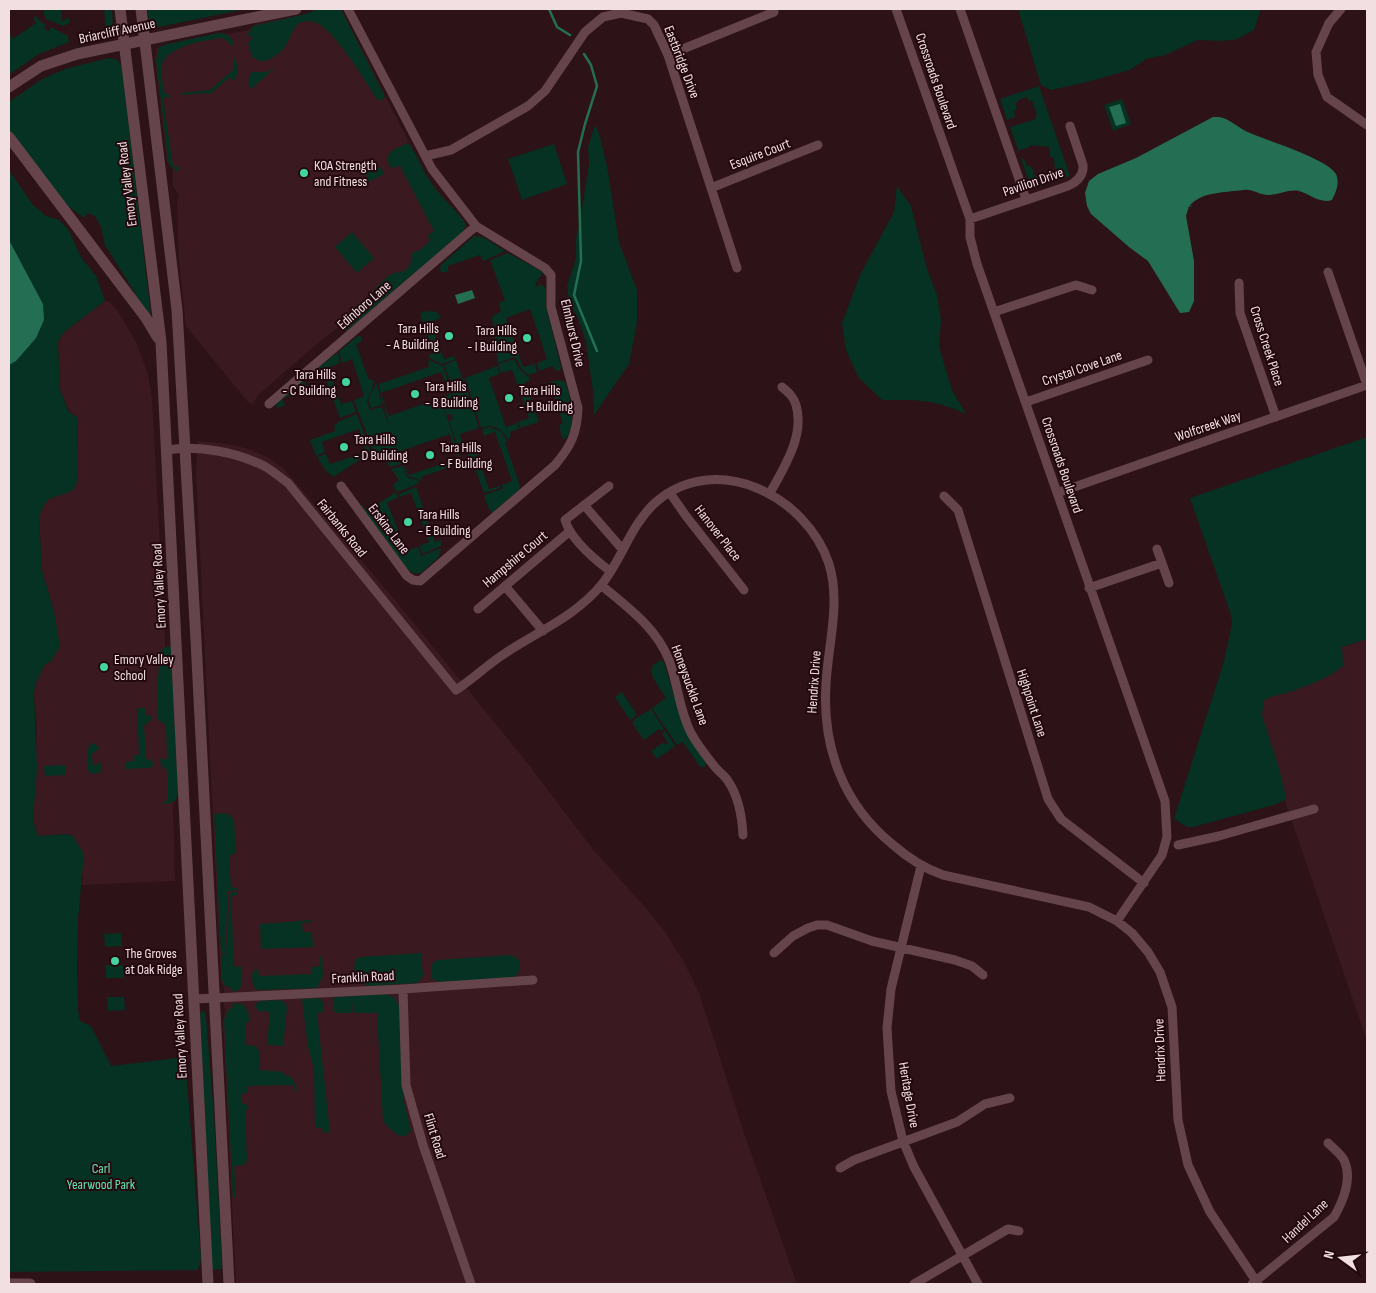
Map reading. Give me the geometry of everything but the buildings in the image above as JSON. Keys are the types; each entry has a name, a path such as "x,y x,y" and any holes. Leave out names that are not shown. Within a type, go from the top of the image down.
{"main road":[{"name":"Emory Valley Road","path":"120,9 161,342 208,1284"},
{"path":"142,9 176,310 205,808 229,1284"},
{"name":"Briarcliff Avenue","path":"9,86 50,62 78,54 296,9"},
{"path":"9,137 146,318 161,342"},
{"path":"184,809 205,808"},
{"path":"9,1284 30,1284"}],"street":[{"name":"Elmhurst Drive","path":"348,9 400,107 410,131 432,169 476,226 545,268 551,275 551,306 578,408 578,421 573,439 568,449 547,473 420,581"},
{"name":"Crossroads Boulevard","path":"896,9 970,219 970,237 977,264 1165,801 1167,837 1162,855 1117,921"},
{"path":"960,9 1026,199"},
{"path":"1342,9 1329,23 1316,52 1318,75 1327,96 1367,125"},
{"path":"668,55 774,12"},
{"name":"Eastbridge Drive","path":"425,156 451,150 528,106 545,90 585,32 603,18 621,13 648,19 654,25 668,55 737,268"},
{"name":"Pavilion Drive","path":"970,219 1075,182 1082,175 1083,165 1070,126"},
{"name":"Esquire Court","path":"711,188 818,144"},
{"name":"Edinboro Lane","path":"269,404 476,226"},
{"path":"1328,272 1367,385"},
{"name":"Cross Creek Place","path":"1239,283 1240,313 1276,417"},
{"path":"994,312 1076,285 1092,290"},
{"name":"Crystal Cove Lane","path":"1026,402 1148,360"},
{"name":"Wolfcreek Way","path":"1057,493 1367,385"},
{"path":"770,493 791,453 798,426 796,404 792,396 782,387"},
{"name":"Fairbanks Road","path":"167,450 185,447 228,453 247,458 267,468 288,483 456,690"},
{"name":"Hendrix Drive","path":"456,690 503,654 575,611 601,584 645,514 657,501 683,486 713,479 751,485 770,493 801,517 818,541 829,564 834,591 825,713 829,744 841,778 859,810 878,833 921,866 943,875 1029,892 1088,907 1117,921 1148,952 1160,972 1174,1016 1174,1071 1178,1120 1188,1165 1210,1212 1255,1283"},
{"name":"Erskine Lane","path":"341,486 407,576 413,580 420,581"},
{"path":"609,486 565,520 570,530 592,557 610,571"},
{"name":"Hanover Place","path":"670,493 744,590"},
{"name":"Highpoint Lane","path":"944,496 958,510 1048,798 1061,820 1144,883"},
{"path":"584,505 623,550"},
{"name":"Hampshire Court","path":"478,609 570,530"},
{"path":"1157,549 1169,583"},
{"path":"1089,588 1162,563"},
{"name":"Honeysuckle Lane","path":"601,584 646,623 665,651 682,710 691,733 715,767 728,780 736,796 742,818 742,835"},
{"path":"505,586 543,631"},
{"path":"1178,844 1219,836 1314,810"},
{"name":"Heritage Drive","path":"921,866 891,989 887,1028 891,1091 903,1141 922,1182 978,1284"},
{"path":"774,953 793,936 808,928 828,924 872,941 955,960 972,966 983,975"},
{"name":"Franklin Road","path":"194,999 403,989 533,980"},
{"name":"Flint Road","path":"403,989 406,1085 423,1145 471,1284"},
{"path":"840,1168 854,1160 957,1122 984,1104 1010,1098"},
{"name":"Handel Lane","path":"1255,1283 1334,1217 1342,1204 1347,1184 1347,1169 1344,1159 1328,1143"},
{"path":"914,1284 1008,1229 1019,1230"}],"shaded area":[{"path":"318,9 341,9 430,182 464,220 466,228 403,285 348,330 342,324 318,343 258,395 253,404 247,401 186,326 179,262 177,204 179,195 173,186 173,169 167,162 155,58 156,49 161,46 214,34 228,34 249,30 256,24 306,14"},
{"path":"1120,104 1126,123 1116,126 1109,107"},
{"path":"1213,117 1223,118 1246,131 1296,150 1321,162 1336,174 1337,187 1332,200 1328,201 1319,200 1299,191 1268,195 1246,190 1210,194 1190,205 1192,207 1189,206 1186,216 1194,261 1194,301 1189,312 1180,313 1148,261 1091,214 1087,206 1085,193 1089,181 1098,174 1136,158"},
{"path":"9,240 43,304 44,320 36,338 16,361 9,365"},
{"path":"472,290 475,298 458,304 455,295"},
{"path":"105,301 110,302 117,310 136,342 148,374 152,398 172,770 175,881 81,885 83,878 73,836 66,834 38,836 33,820 37,733 34,693 36,683 44,666 52,660 54,611 42,571 39,517 49,499 59,495 78,444 77,417 70,412 60,390 58,342 63,333"},
{"path":"198,441 228,444 249,449 271,459 284,469 399,605 525,760 592,848 664,930 684,962 699,993 745,1136 797,1284 236,1284 223,1021 226,1009 224,1008 224,987 221,981 196,472"},
{"path":"1367,639 1367,1037 1366,1038 1244,681"}],"green space":[{"path":"46,9 61,9 62,21 68,18 70,20 69,23 63,26 46,19 43,12"},
{"path":"104,9 112,9 111,29 104,34 83,38 84,34 106,29"},
{"path":"147,9 246,9 159,27 149,20"},
{"path":"318,9 341,9 385,97 383,100 377,99 357,68 330,33 314,22 303,21 299,23 287,43 276,56 264,61 252,57 248,43 253,38 247,35 253,26 306,14"},
{"path":"1018,9 1261,9 1254,30 1237,39 1222,41 1198,40 1165,55 1146,59 1130,70 1051,90 1041,85"},
{"path":"36,16 42,23 46,24 44,29 49,31 51,27 68,36 69,42 39,54 10,74 9,33 13,39 36,23 33,18"},
{"path":"219,33 230,36 234,46 221,38 186,46 169,54 161,68 164,92 171,97 163,98 173,166 178,166 179,171 174,171 175,168 170,166 168,160 156,60 159,50 157,48"},
{"path":"109,58 118,60 122,68 151,316 135,298 135,293 105,245 101,227 95,216 88,213 84,218 64,203 9,131 9,102 42,79 65,69"},
{"path":"234,58 236,59 238,73 234,81 230,77 210,94 181,95 182,93 210,90 233,70"},
{"path":"275,68 251,89 248,80 252,72 267,72"},
{"path":"1039,86 1070,176 1037,187 1030,184 1021,159 1024,159 1027,166 1032,167 1035,176 1048,176 1055,172 1054,157 1050,157 1049,147 1031,145 1028,148 1018,150 1010,127 1036,119 1035,117 1037,116 1032,100 1029,101 1027,97 1018,100 1015,103 1017,108 1014,112 1015,117 1007,120 1000,99"},
{"path":"1122,99 1131,124 1113,131 1104,105"},
{"path":"595,125 599,133 607,166 619,242 637,290 637,323 629,364 594,415 593,391 586,342 579,321 569,301 567,286 576,258 576,237 580,223 589,163 588,147"},
{"path":"408,143 434,187 466,224 463,232 345,332 344,317 356,306 359,306 390,275 408,268 412,253 420,250 430,241 428,235 434,231 400,166 391,168 387,159 391,151"},
{"path":"554,144 567,184 522,200 508,159"},
{"path":"375,165 381,168 384,174 369,182 365,173 371,166"},
{"name":"Carl Yearwood Park","path":"9,170 33,205 46,216 59,220 68,229 81,257 96,276 105,301 63,333 58,342 60,390 69,412 77,417 78,481 72,491 49,499 39,517 42,571 54,611 60,646 52,660 44,666 36,683 34,693 37,769 33,820 38,836 66,834 73,836 84,854 78,919 77,969 80,1021 91,1026 111,1066 185,1057 201,1259 198,1270 9,1272 9,365 16,361 43,304 9,240"},
{"path":"897,186 911,206 927,269 937,295 941,320 939,347 952,390 966,414 944,405 925,401 882,400 858,377 846,350 842,323 861,273 894,212"},
{"path":"352,232 374,258 357,273 335,247"},
{"path":"474,236 483,237 505,251 484,261 480,255 448,266 448,271 441,272 441,265"},
{"path":"508,253 543,272 535,285 536,287 540,284 546,288 546,307 561,367 560,371 555,370 553,366 539,371 537,363 547,359 530,309 506,318 523,367 535,364 537,372 529,375 523,371 515,357 498,363 492,317 501,311 499,303 505,300 490,260"},
{"path":"428,311 437,312 441,318 430,322 444,359 454,356 456,359 442,364 429,358 429,355 433,353 420,313"},
{"path":"358,336 361,336 362,339 361,342 356,344 369,380 372,379 374,383 367,401 370,410 382,407 390,427 385,406 389,416 449,395 447,384 454,404 444,408 456,445 453,445 450,434 401,451 405,463 403,464 393,438 401,464 390,467 383,458 380,460 378,457 376,458 354,400 364,396 352,359 342,363 339,351"},
{"path":"338,352 340,363 328,368 341,404 352,401 356,412 340,418 326,379 318,381 314,374 315,370"},
{"path":"514,359 521,371 529,377 530,380 525,382 539,422 520,428 518,422 529,418 512,370 501,373 498,364"},
{"path":"429,360 443,366 448,381 445,382 441,372 381,393 385,404 383,405 379,384 429,367"},
{"path":"456,360 462,377 450,381 444,365"},
{"path":"497,366 500,374 489,378 506,427 517,423 519,429 510,432 509,441 497,428 490,426 481,428 465,378"},
{"path":"463,378 479,428 460,434 462,443 457,444 449,421 453,419 451,414 447,415 445,409 455,405 448,383"},
{"path":"564,381 566,384 572,413 571,428 565,439 562,438 559,425 563,423 550,382"},
{"path":"301,382 304,382 309,387 282,399 285,406 277,408 276,403"},
{"path":"377,383 382,405 371,408 368,400"},
{"path":"357,414 366,438 362,439 359,429 322,442 325,452 316,456 310,440 335,431 334,426 337,422"},
{"path":"489,427 501,432 507,441 505,442 520,486 519,490 492,513 484,495 503,489 502,485 512,481 495,432 484,436 482,429"},
{"path":"1367,437 1367,639 1342,647 1343,666 1331,675 1264,701 1262,715 1279,768 1286,796 1285,800 1274,805 1187,827 1174,819 1224,661 1232,624 1231,615 1190,498"},
{"path":"366,440 371,453 333,477 326,471 317,457 326,454 330,464 366,452 363,441"},
{"path":"472,440 489,489 500,486 501,488 484,493 464,444"},
{"path":"456,446 460,458 456,465 421,477 422,481 408,476 405,465 409,475 459,458 454,447"},
{"path":"403,466 407,477 419,481 418,484 398,492 393,485 399,480 391,469"},
{"path":"416,487 435,542 441,540 441,546 422,554 419,546 429,542 411,493 400,497 399,494"},
{"path":"396,492 398,498 387,502 406,551 418,547 421,556 441,548 439,557 421,573 412,573 407,569 360,506 362,505 367,511"},
{"path":"169,646 171,647 178,794 175,801 166,804 162,803 168,800 168,771 161,766 160,758 164,760 167,758 166,725 158,720 157,691 160,652"},
{"path":"661,660 664,662 678,709 705,761 705,767 700,767 683,742 677,745 652,708 666,698 653,678 651,670 654,664"},
{"path":"622,692 637,715 630,720 615,697"},
{"path":"137,708 146,708 146,715 151,716 151,720 144,726 146,758 149,761 152,758 153,765 149,770 149,768 126,769 125,762 134,761 134,755 139,755"},
{"path":"651,709 664,729 661,731 659,729 644,740 632,723 634,722 633,720"},
{"path":"666,731 675,746 657,759 651,751 664,742 665,745 668,743 662,733"},
{"path":"93,743 100,748 92,754 93,766 102,762 102,772 92,774 88,771 88,749"},
{"path":"66,765 66,775 45,776 44,766"},
{"path":"219,813 229,814 234,820 236,853 229,856 231,887 238,890 228,891 225,953 221,953 214,815"},
{"path":"238,892 237,895 231,896 234,966 241,967 242,984 238,991 232,991 232,988 225,986 222,980 221,955 226,954 230,893"},
{"path":"312,920 312,922 302,923 303,932 312,932 313,947 261,949 260,924"},
{"path":"121,933 122,946 105,947 104,934"},
{"path":"421,953 423,975 418,983 368,986 357,981 354,973 355,960 360,957"},
{"path":"510,955 516,957 520,962 519,971 515,978 440,982 433,980 431,976 432,964 437,960"},
{"path":"320,956 322,956 323,976 317,988 257,990 253,986 252,975 254,970 258,969 259,976 312,974 312,967 320,966"},
{"path":"106,965 123,965 124,978 106,978"},
{"path":"386,994 395,998 399,1006 404,1102 411,1130 404,1136 397,1134 383,1121 377,1013 354,1013 353,999 352,1013 336,1013 333,1008 335,997"},
{"path":"107,997 124,997 125,1010 108,1011"},
{"path":"319,998 323,1002 324,1008 324,1012 317,1013 330,1132 321,1133 324,1130 319,1127 315,1128 314,1069 308,1047 302,999"},
{"path":"279,1000 286,1003 287,1008 283,1046 267,1045 270,1012 259,1011 255,1005 260,1001"},
{"path":"240,1003 245,1006 250,1017 249,1022 245,1023 245,1045 256,1046 260,1051 259,1070 284,1072 284,1075 290,1076 293,1080 297,1091 295,1092 293,1085 248,1086 247,1093 242,1094 242,1103 247,1105 247,1110 245,1111 247,1160 244,1165 234,1166 236,1198 233,1198 224,1020 228,1010 233,1007 232,1004"},
{"path":"201,1011 205,1012 206,1017 214,1116 222,1264 222,1269 214,1270 212,1269"}],"waterway":[{"path":"549,9 557,27 570,35"},
{"path":"584,54 591,65 597,86 578,152 581,261 574,295 597,351"}],"place":[{"name":"KOA Strength and Fitness","path":"304,173"},
{"name":"Tara Hills - A Building","path":"449,336"},
{"name":"Tara Hills - I Building","path":"527,338"},
{"name":"Tara Hills - C Building","path":"346,382"},
{"name":"Tara Hills - B Building","path":"415,394"},
{"name":"Tara Hills - H Building","path":"509,398"},
{"name":"Tara Hills - D Building","path":"344,447"},
{"name":"Tara Hills - F Building","path":"430,455"},
{"name":"Tara Hills - E Building","path":"408,522"},
{"name":"Emory Valley School","path":"104,667"},
{"name":"The Groves at Oak Ridge","path":"115,961"}]}
